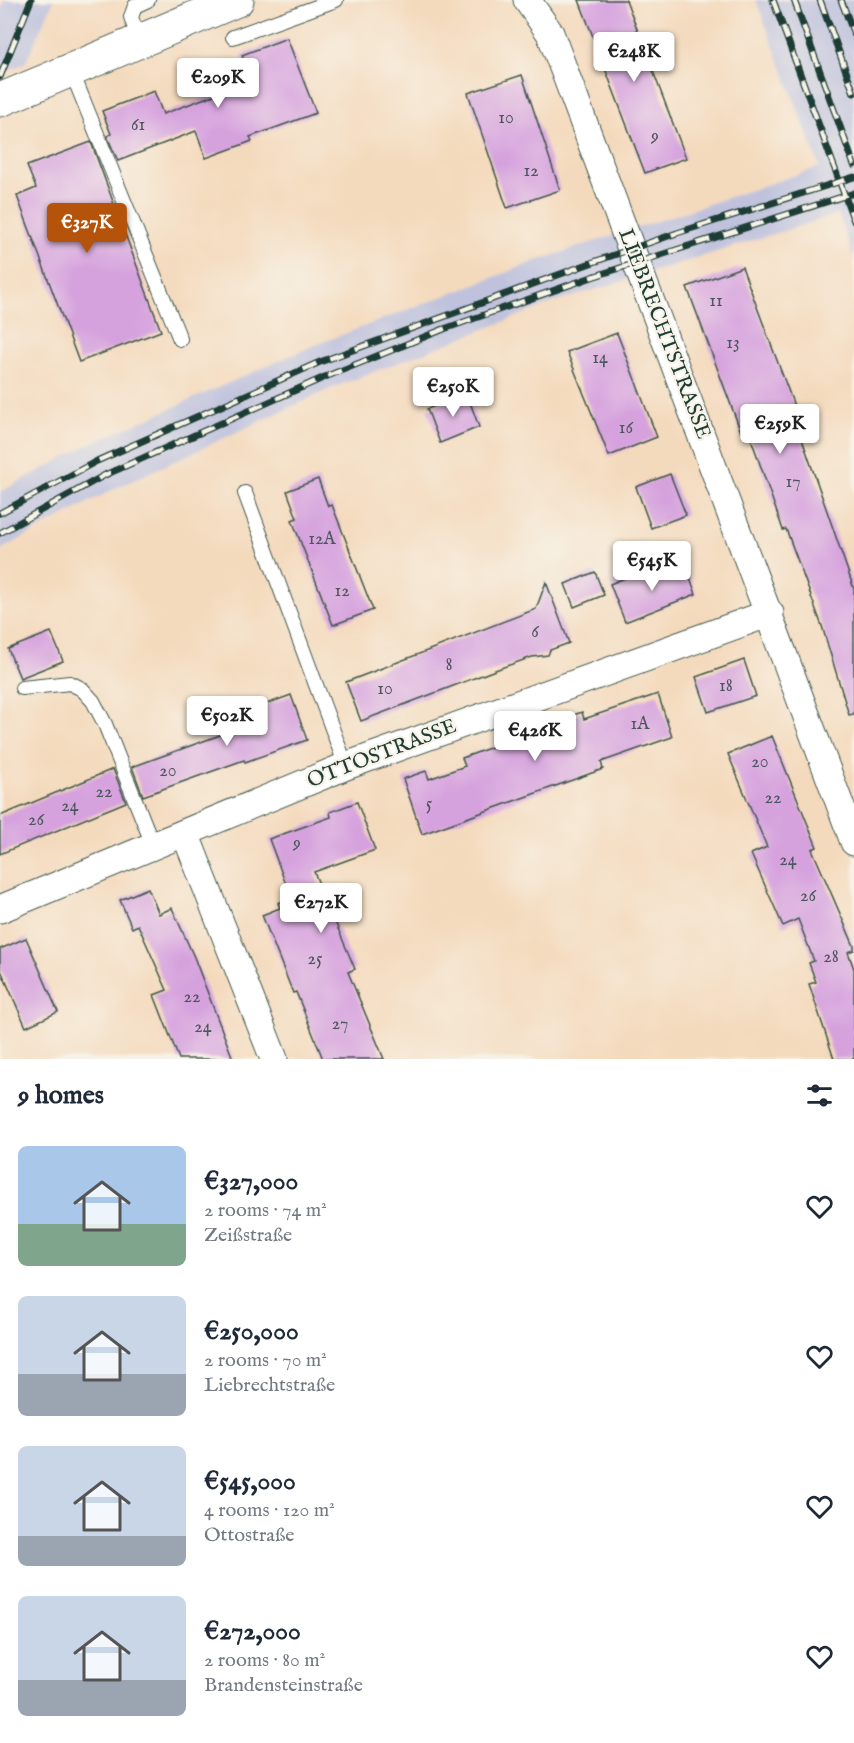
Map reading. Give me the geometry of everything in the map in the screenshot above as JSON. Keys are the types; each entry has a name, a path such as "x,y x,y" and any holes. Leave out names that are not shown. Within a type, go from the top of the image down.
{"street":[{"path":"0,100 237,0"},
{"name":"LIEBRECHTSTRASSE","path":"527,0 550,33 770,613 854,842"},
{"name":"OTTOSTRASSE","path":"0,909 346,766 770,613"},
{"path":"185,833 274,1059"}],"lane":[{"path":"139,41 131,18 135,6 148,0"},
{"path":"233,37 336,0"},
{"path":"71,70 180,339"},
{"path":"245,493 346,766"},
{"path":"22,688 70,683 88,695 105,724 153,845"}],"shaded area":[{"path":"5,0 54,0 25,63 0,74 0,12"},
{"path":"756,0 854,0 854,259 838,214 552,303 332,388 110,491 0,550 0,492 88,445 315,345 539,260 820,167"}],"building":[{"path":"579,0 626,0 686,158 645,173"},
{"path":"287,38 316,113 250,137 252,141 206,158 196,131 118,161 107,136 111,134 102,111 154,91 163,114 251,81 242,55"},
{"path":"522,75 560,190 507,208 468,93"},
{"path":"91,142 161,331 79,362 17,196 36,188 27,166"},
{"path":"742,267 796,411 793,413 854,589 854,714 849,715 822,626 786,529 783,530 748,430 741,432 687,287"},
{"path":"617,333 657,437 609,456 567,352"},
{"path":"467,394 479,427 440,443 427,409"},
{"path":"670,474 686,515 651,528 636,487"},
{"path":"318,479 328,506 332,505 373,610 333,625 292,520 297,518 287,491"},
{"path":"685,564 696,594 625,622 610,584 642,571 646,580"},
{"path":"595,572 604,595 574,607 565,584"},
{"path":"546,582 569,643 550,650 548,655 532,657 498,669 361,721 346,682 536,609"},
{"path":"51,632 63,661 20,678 8,649"},
{"path":"744,660 756,696 708,712 696,677"},
{"path":"658,694 672,737 601,762 603,769 422,834 403,779 426,771 429,779 465,766 462,758 509,741 508,738 582,712 584,719"},
{"path":"291,695 307,740 143,796 132,767 234,730 229,718"},
{"path":"772,736 817,847 812,849 854,946 854,950 848,952 854,969 854,1059 834,1059 809,984 816,982 809,963 814,961 798,919 783,926 751,854 767,847 728,754"},
{"path":"113,769 126,802 0,854 0,816"},
{"path":"357,802 375,850 314,872 355,969 348,972 384,1059 323,1059 296,992 293,993 262,915 280,908 278,903 291,898 269,839 331,817 330,812"},
{"path":"148,888 159,914 172,908 194,957 233,1059 179,1059 154,995 167,990 138,925 132,928 120,900"},
{"path":"26,938 58,1012 26,1027 0,968 0,949"}],"railway":[{"path":"0,77 31,0"},
{"path":"773,0 854,221"},
{"path":"794,0 854,165"},
{"path":"820,0 854,93"},
{"path":"841,0 854,34"},
{"path":"0,513 97,461 320,362 677,233 854,177"},
{"path":"0,533 105,475 325,377 444,329 592,277 854,193"}]}
